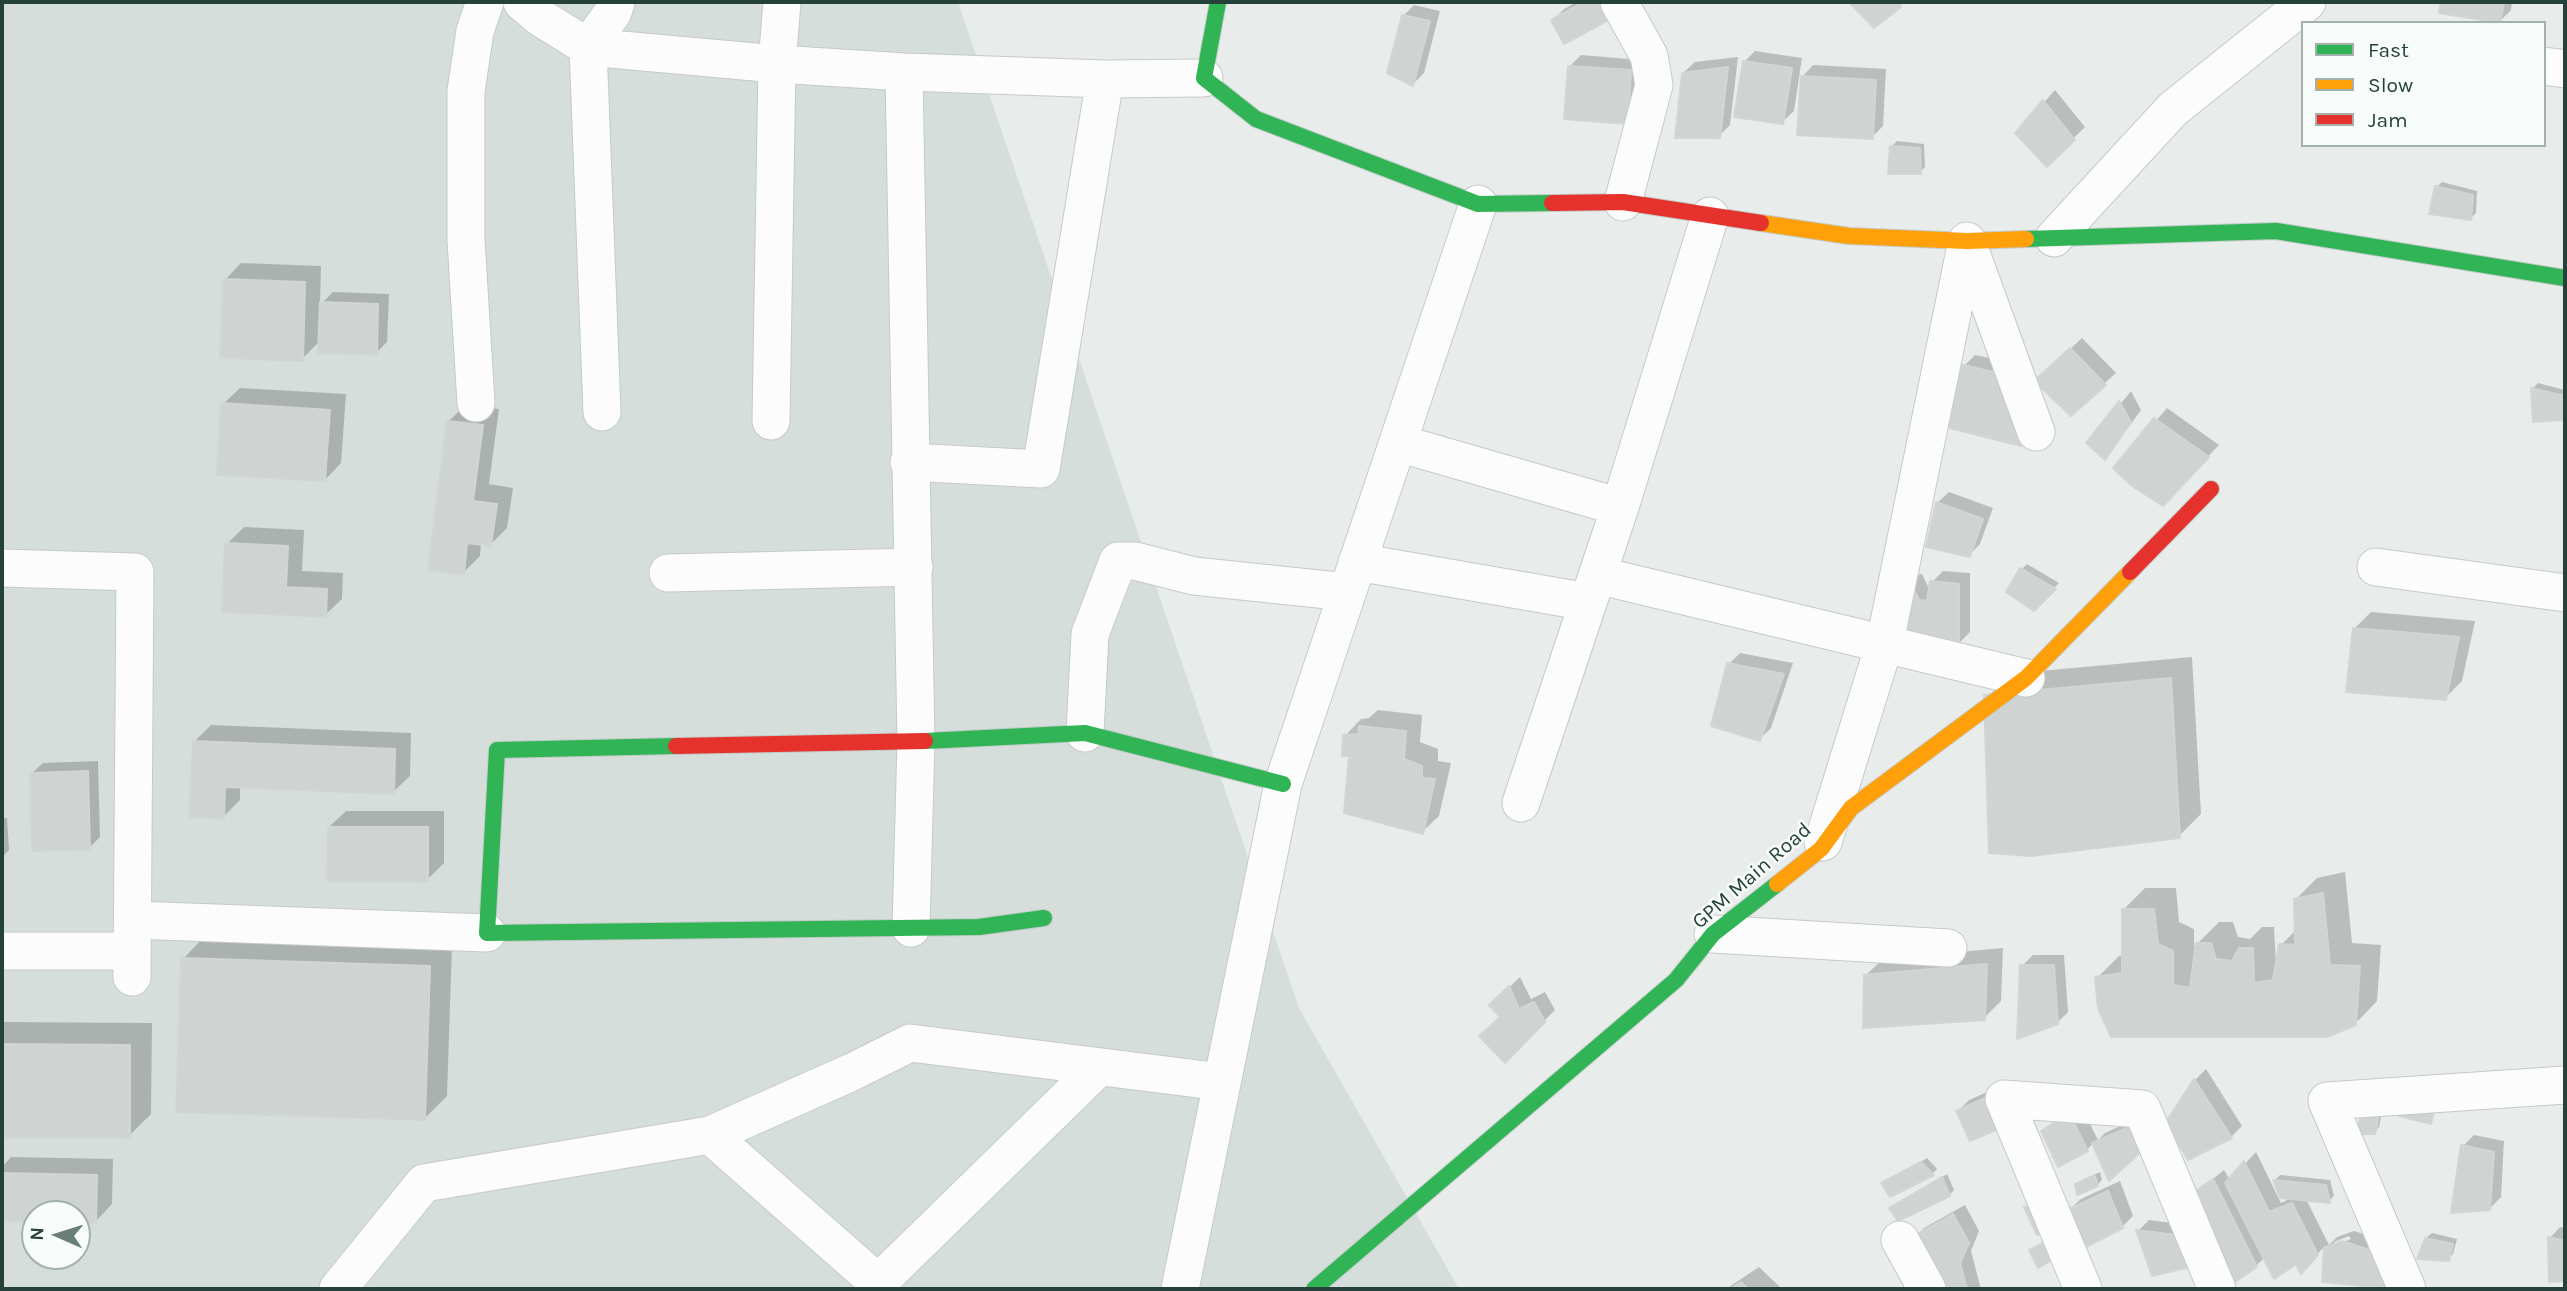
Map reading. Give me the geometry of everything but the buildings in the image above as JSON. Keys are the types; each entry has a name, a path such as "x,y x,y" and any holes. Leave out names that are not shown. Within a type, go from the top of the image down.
{"street":[{"path":"476,403 466,240 466,91 475,31 485,2"},
{"path":"522,2 541,18 588,47 904,72 1105,79 1204,78 1256,119 1478,204 1623,202 1849,236 1966,241 2276,231 2565,278"},
{"path":"602,412 588,47 613,12 616,2"},
{"path":"771,421 777,64 782,2"},
{"path":"1204,78 1218,2"},
{"path":"1619,2 1649,55 1654,85 1623,202"},
{"path":"2054,238 2173,109 2308,12"},
{"path":"2546,66 2565,69"},
{"path":"904,72 916,741 911,928"},
{"path":"909,462 1041,468 1105,79"},
{"path":"1180,1289 1283,784 1478,204"},
{"path":"1521,803 1620,507 1710,216"},
{"path":"1966,241 2036,432"},
{"path":"1821,849 1885,642 1966,241"},
{"path":"1398,443 1620,507"},
{"name":"GPM Main Road","path":"1314,1289 1676,980 1713,934 1821,849 1851,808 2026,678 2211,489"},
{"path":"1084,733 1090,634 1118,561 1135,561 1194,576 1352,577 1593,589 1885,642 2026,678"},
{"path":"668,573 914,567"},
{"path":"2376,567 2565,593"},
{"path":"2,568 135,572 132,950"},
{"path":"487,933 497,750 916,741 1084,733 1283,784"},
{"path":"2,951 132,950 487,933 979,927 1044,918"},
{"path":"1713,934 1948,948"},
{"path":"338,1289 424,1183 710,1135 910,1044 1222,1082"},
{"path":"710,1135 878,1283 1099,1067"},
{"path":"2407,1289 2327,1101 2565,1085"},
{"path":"2083,1289 2004,1099 2142,1108 2217,1289"},
{"path":"1900,1240 1927,1289"}],"shaded area":[{"path":"2,2 958,2 1299,1008 1459,1289 2,1289"}],"traffic: fast":[{"path":"1218,2 1204,78 1256,119 1478,204 1552,203"},
{"path":"2026,239 2276,231 2565,278"},
{"path":"925,741 1085,733 1283,784"},
{"path":"676,746 497,750 487,933 979,927 1044,918"},
{"path":"1314,1289 1676,980 1713,934 1777,884"}],"traffic: slow":[{"path":"1761,223 1849,236 1967,241 2026,239"},
{"path":"1777,884 1821,849 1851,808 2026,678 2130,572"}],"traffic: jam":[{"path":"1552,203 1623,202 1761,223"},
{"path":"2130,572 2211,489"},
{"path":"676,746 925,741"}]}
